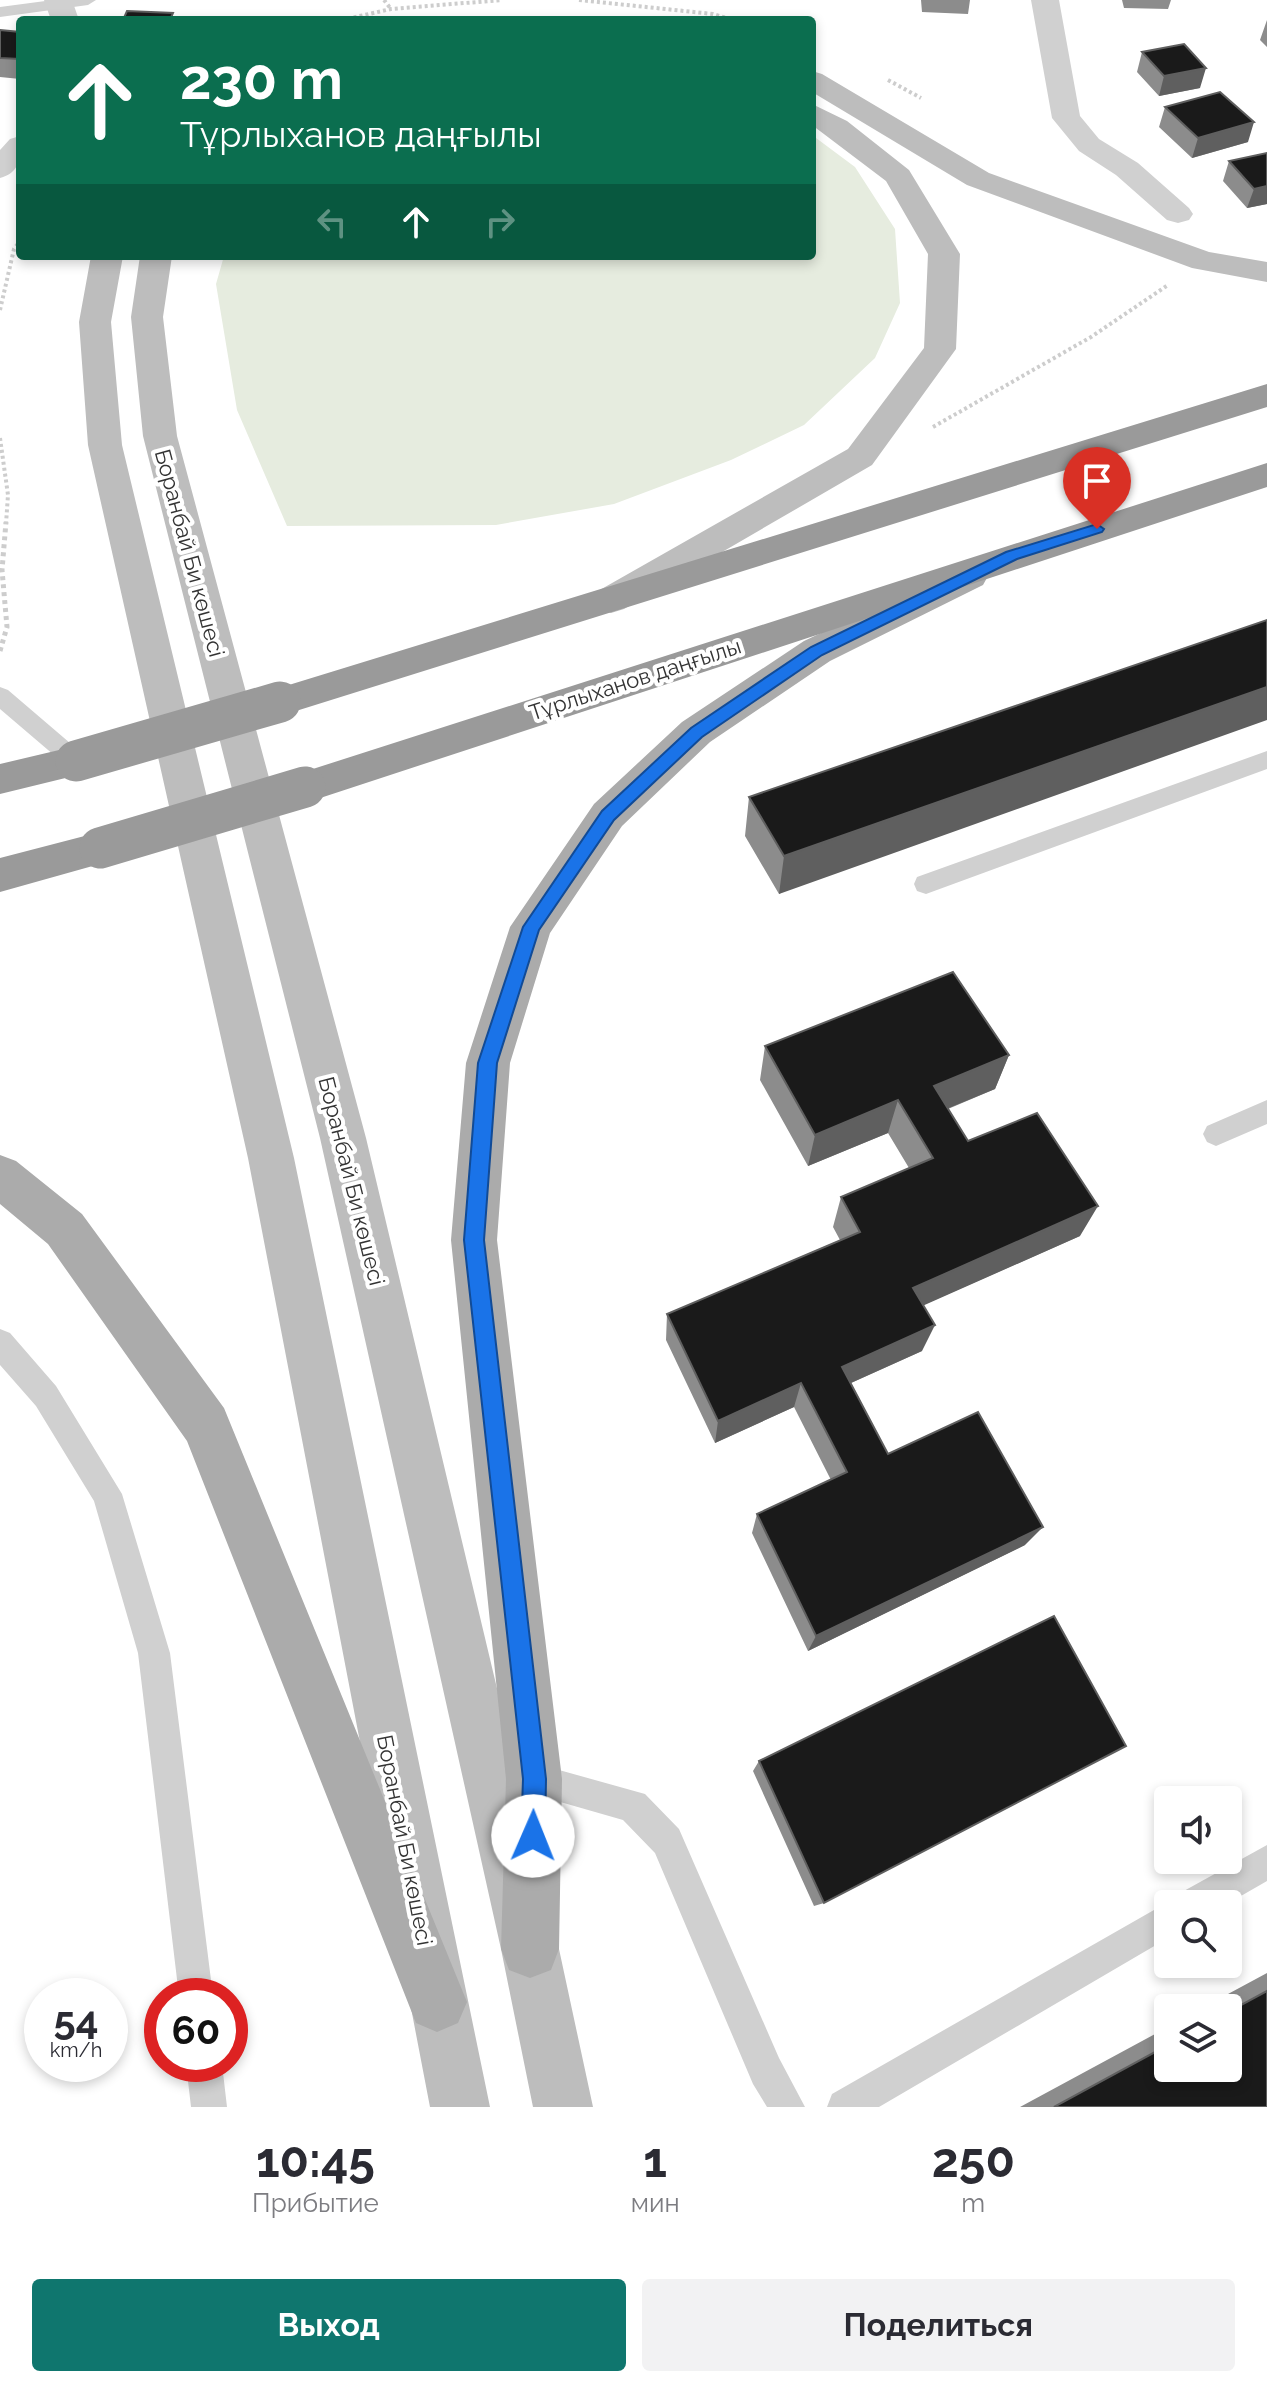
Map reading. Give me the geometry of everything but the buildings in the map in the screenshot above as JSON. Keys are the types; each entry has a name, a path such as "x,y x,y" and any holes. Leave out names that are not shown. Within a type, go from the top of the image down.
{"highway":[{"path":"0,779 76,761 280,702 1267,395"},
{"name":"Тұрлыханов даңғылы","path":"0,875 305,787 1267,475"}],"main road":[{"path":"816,82 978,179 1203,261 1267,272"},
{"path":"603,604 860,457 940,349 944,254 898,176 837,127 816,115"},
{"name":"Боранбай Би көшесі","path":"106,260 95,322 105,445 271,1158 460,2107"},
{"name":"Боранбай Би көшесі","path":"155,260 147,317 160,436 343,1138 530,1949 563,2107"},
{"path":"530,1949 534,1779 474,1240 488,1063 531,927 608,815 696,732 817,651 1012,556"},
{"path":"0,1176 65,1229 206,1425 437,2002"}],"street":[{"path":"1045,0 1066,118 1089,145 1127,169 1178,214"},
{"path":"0,169 16,150"}],"lane":[{"path":"0,12 60,8 88,0"},
{"path":"0,696 76,761"},
{"path":"926,884 1267,760"},
{"path":"1216,1134 1267,1112"},
{"path":"0,1343 46,1396 107,1494 154,1653 194,1978"},
{"path":"534,1779 633,1806 667,1841 766,2071 787,2107"},
{"path":"1218,1890 1267,1862"},
{"path":"845,2107 1154,1927"},
{"path":"206,2082 209,2107"}],"path":[{"path":"384,0 391,9"},
{"path":"360,16 391,9 502,0"},
{"path":"579,0 720,16"},
{"path":"0,310 16,246"},
{"path":"932,427 1091,337 1203,261"},
{"path":"0,438 8,495 2,570 7,627 0,651"}],"shaded area":[{"path":"816,138 855,167 895,229 900,303 875,358 804,425 731,460 614,504 496,525 287,526 237,410 216,284 223,260 816,260"}],"route":[{"path":"533,1836 534,1779 474,1240 488,1063 531,927 608,815 696,732 817,651 1012,556 1097,529"}]}
